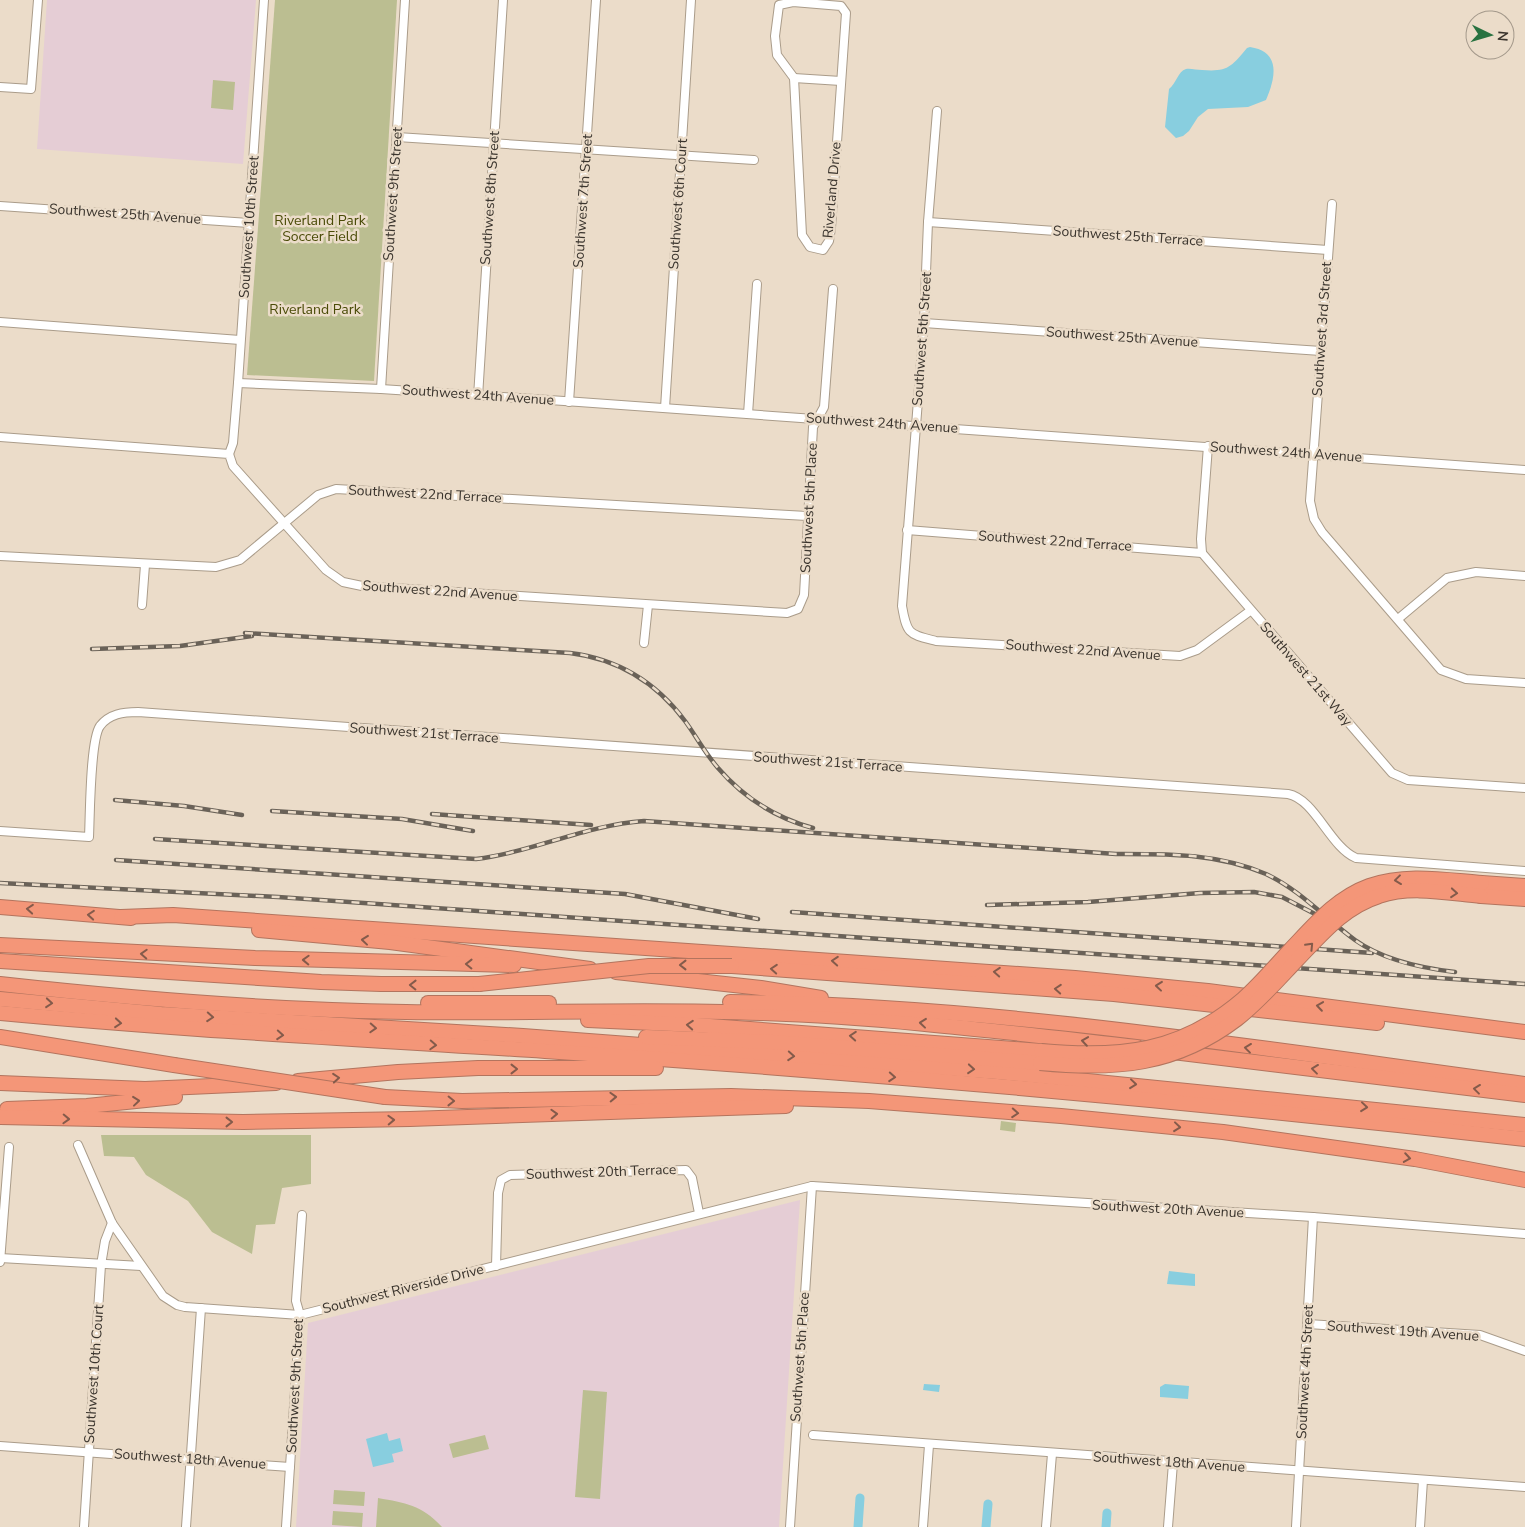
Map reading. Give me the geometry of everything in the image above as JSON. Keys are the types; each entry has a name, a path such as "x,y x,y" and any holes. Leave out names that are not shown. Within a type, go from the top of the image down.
{"highway":[{"path":"434,1013 468,1018 696,1025 1040,1057 1107,1067 1140,1063 1174,1053 1210,1037 1238,1018 1271,988 1330,926 1356,906 1398,891 1525,886"},
{"path":"1481,889 1525,899"},
{"path":"0,907 390,942 504,956 570,967 761,988 881,1008"},
{"path":"121,917 173,915 1075,978 1208,991 1525,1033"},
{"path":"0,945 315,961 570,967"},
{"path":"0,961 321,982 400,985 479,984 649,966 732,966 1096,992 1369,1022 1525,1033"},
{"path":"0,975 193,993 374,1002 716,1002 881,1008 1074,1025 1525,1084"},
{"path":"0,984 202,1003 434,1013 692,1011 858,1018 1053,1036 1525,1095"},
{"path":"0,999 171,1014 523,1036 998,1072 1525,1125"},
{"path":"0,1013 198,1030 546,1051 1068,1092 1525,1139"},
{"path":"523,1036 641,1036 1040,1057"},
{"path":"0,1038 385,1097 462,1101 731,1096 869,1101 1062,1116 1223,1132 1415,1159 1525,1180"},
{"path":"0,1109 118,1103 252,1085 398,1072 470,1069 738,1067"},
{"path":"0,1083 145,1089 252,1085"},
{"path":"0,1118 234,1122 410,1119 765,1106 914,1106"}],"street":[{"path":"0,87 31,89 38,0"},
{"name":"Southwest 10th Street","path":"229,454 232,443 238,383 264,0"},
{"name":"Southwest 9th Street","path":"381,389 405,0"},
{"name":"Southwest 8th Street","path":"478,397 503,0"},
{"name":"Southwest 7th Street","path":"570,402 596,0"},
{"name":"Southwest 6th Court","path":"665,408 691,0"},
{"path":"805,1 819,1 842,6 846,13 841,81 794,78 777,54 775,36 779,5 805,1"},
{"name":"Riverland Drive","path":"794,78 802,235 806,243 814,250 823,250 831,235 841,81"},
{"name":"Southwest 5th Street","path":"905,627 902,606 924,323 928,222 938,111"},
{"path":"397,137 754,160"},
{"name":"Southwest 3rd Street","path":"1313,454 1332,204"},
{"name":"Southwest 25th Avenue","path":"0,206 249,223"},
{"name":"Southwest 25th Terrace","path":"928,222 1328,250"},
{"path":"748,414 756,284"},
{"name":"Southwest 5th Place","path":"798,608 804,595 813,427 824,406 833,289"},
{"path":"0,322 240,340"},
{"name":"Southwest 25th Avenue","path":"924,323 1320,351"},
{"name":"Southwest 24th Avenue","path":"238,383 381,389 478,397 817,418 1525,470"},
{"path":"0,437 229,454 232,466 282,523 240,560 216,567 0,556"},
{"path":"1202,552 1201,539 1208,446"},
{"path":"1313,454 1310,501 1314,519 1322,532 1441,670 1466,679 1525,683"},
{"name":"Southwest 22nd Terrace","path":"282,523 318,494 336,489 807,516"},
{"name":"Southwest 22nd Avenue","path":"282,523 326,570 343,582 362,586 788,613 798,608"},
{"name":"Southwest 22nd Terrace","path":"907,530 1202,552"},
{"name":"Southwest 21st Way","path":"1202,552 1250,611 1392,773 1408,780 1525,788"},
{"path":"142,606 145,564"},
{"path":"1398,619 1447,578 1476,572 1525,576"},
{"path":"644,643 648,605"},
{"name":"Southwest 22nd Avenue","path":"905,627 916,636 936,641 1180,656 1197,650 1250,611"},
{"name":"Southwest 21st Terrace","path":"0,831 89,838 96,738 100,726 106,719 121,713 138,712 1288,794 1303,802 1343,849 1356,858 1525,871"},
{"name":"Southwest Riverside Drive","path":"78,1145 112,1223 163,1296 177,1306 300,1315 812,1186"},
{"path":"9,1147 0,1259 141,1266"},
{"name":"Southwest 20th Terrace","path":"496,1266 498,1193 501,1180 510,1175 686,1170 692,1178 699,1213"},
{"name":"Southwest 5th Place","path":"790,1527 812,1186"},
{"name":"Southwest 20th Avenue","path":"812,1186 1313,1217 1525,1234"},
{"name":"Southwest 9th Street","path":"286,1527 300,1315 296,1301 302,1215"},
{"name":"Southwest 4th Street","path":"1296,1527 1313,1217"},
{"name":"Southwest 10th Court","path":"84,1527 101,1265 105,1241 112,1223"},
{"path":"186,1527 201,1308"},
{"name":"Southwest 19th Avenue","path":"1308,1324 1480,1335 1525,1351"},
{"name":"Southwest 18th Avenue","path":"813,1435 1173,1463 1525,1487"},
{"path":"923,1527 930,1445"},
{"name":"Southwest 18th Avenue","path":"0,1446 290,1467"},
{"path":"1046,1527 1052,1454"},
{"path":"1168,1527 1173,1463"},
{"path":"1420,1527 1423,1480"}],"shaded area":[{"path":"47,0 256,0 243,164 37,149"},
{"path":"800,1200 779,1527 296,1527 308,1323"}],"green space":[{"name":"Riverland Park","path":"275,0 397,0 374,381 247,375"},
{"path":"213,80 235,82 233,110 211,108"},
{"path":"1001,1121 1016,1123 1015,1132 1000,1130"},
{"path":"101,1135 311,1135 311,1184 282,1188 275,1224 256,1225 252,1254 212,1232 188,1201 146,1175 134,1157 104,1156"},
{"path":"583,1390 607,1392 600,1499 575,1497"},
{"path":"485,1435 489,1449 453,1458 449,1444"},
{"path":"334,1490 365,1492 364,1506 333,1504"},
{"path":"378,1498 420,1509 442,1527 376,1527"},
{"path":"333,1511 363,1513 362,1527 332,1525"}],"water":[{"path":"1250,47 1267,54 1271,60 1273,68 1272,84 1266,100 1248,107 1208,109 1198,117 1189,131 1183,136 1176,138 1165,127 1169,89 1181,72 1188,69 1223,69 1233,64"},
{"path":"1169,1271 1195,1274 1195,1286 1167,1284"},
{"path":"924,1384 940,1385 939,1392 923,1390"},
{"path":"1165,1384 1189,1386 1188,1399 1160,1397 1160,1387"},
{"path":"387,1433 389,1441 400,1438 403,1451 392,1454 394,1462 373,1467 366,1439"}],"waterway":[{"path":"858,1527 860,1498"},
{"path":"986,1527 988,1504"},
{"path":"1106,1527 1107,1513"}],"railway":[{"path":"245,633 570,653 604,661 635,675 662,695 685,721 713,762 749,797 773,812 813,828"},
{"path":"92,649 180,646 252,636"},
{"path":"115,800 184,806 242,815"},
{"path":"272,811 402,819 473,831"},
{"path":"432,814 591,825"},
{"path":"155,839 476,859 518,851 622,823 644,821 1116,854 1192,856 1229,862 1266,874 1301,896 1355,940 1378,953 1403,962 1455,972"},
{"path":"116,860 625,894 758,919"},
{"path":"0,883 278,897 1525,984"},
{"path":"987,905 1088,902 1200,893 1254,892 1282,897 1315,914"},
{"path":"792,912 1372,953"}],"park label":[{"name":"Riverland Park Soccer Field","path":"320,228"}]}
